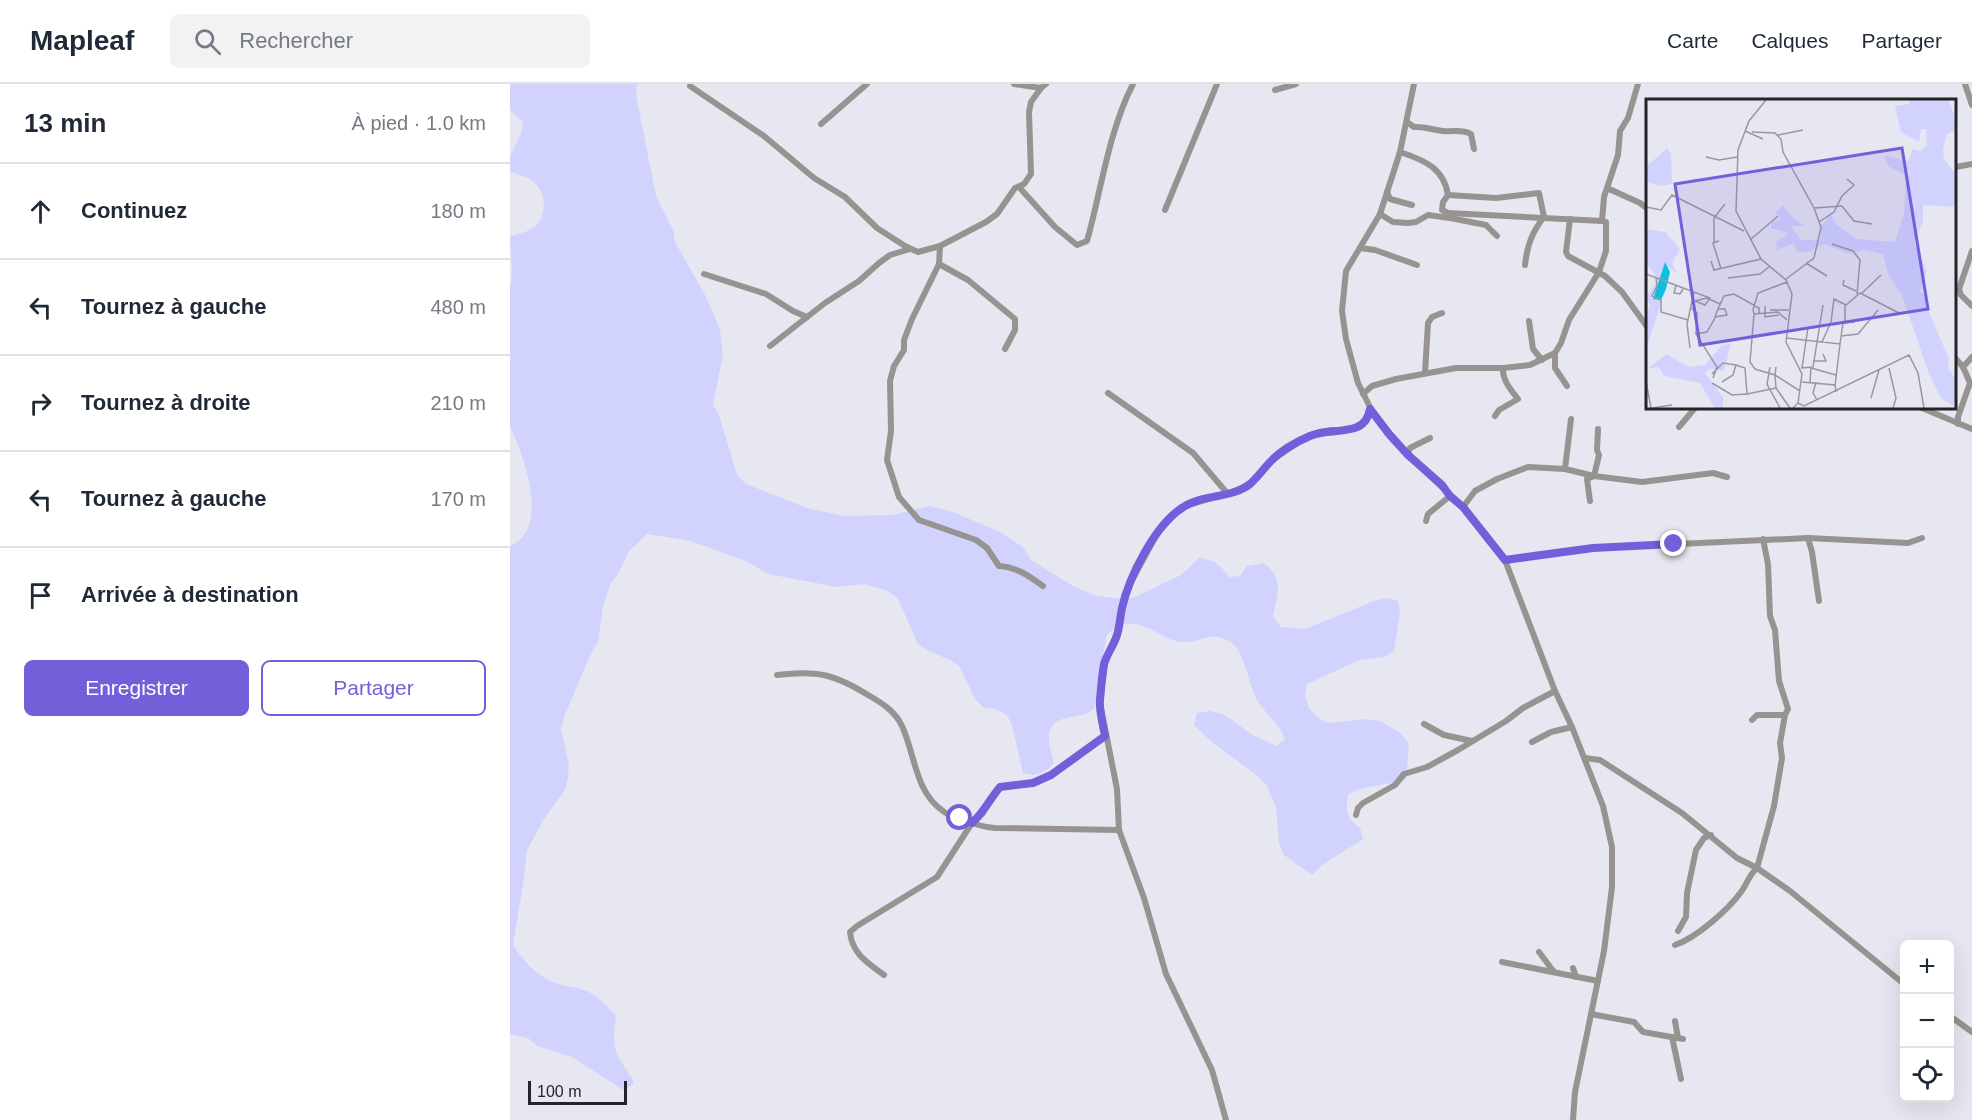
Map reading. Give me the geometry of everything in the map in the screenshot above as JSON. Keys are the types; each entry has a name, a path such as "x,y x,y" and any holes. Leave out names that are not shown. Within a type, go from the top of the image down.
{"street":[{"path":"820,124 867,84"},
{"path":"1014,84 1044,86"},
{"path":"1019,187 1067,238 1077,245 1087,241 1108,155 1125,99 1133,84"},
{"path":"1165,210 1217,84"},
{"path":"1275,90 1296,84"},
{"path":"1602,221 1607,188 1618,155 1620,131 1628,118 1638,84"},
{"path":"1965,84 1972,105"},
{"path":"690,86 764,136 814,178 845,197 877,228 918,252 940,246 997,214 1015,188 1024,184 1031,174 1029,112 1031,102 1044,86"},
{"path":"1412,86 1400,152 1380,214 1346,271 1342,311 1346,339 1358,383 1370,409 1408,455 1463,507 1505,560 1555,691 1585,758 1603,806 1611,848 1612,887 1598,981 1575,1092 1573,1120"},
{"path":"1407,122 1414,127 1465,131 1471,135 1474,149"},
{"path":"1363,394 1367,389 1381,383 1425,373 1456,368 1503,368 1535,364 1555,353 1569,320 1599,272 1606,251 1608,233 1606,222 1602,221 1448,213 1442,210 1443,202 1448,195 1440,172 1422,159 1400,152"},
{"path":"1957,167 1972,164"},
{"path":"1607,188 1646,208"},
{"path":"1387,192 1390,199 1412,205"},
{"path":"1448,195 1496,198 1539,193 1544,217 1534,230 1525,265"},
{"path":"1380,214 1393,222 1408,223 1416,222 1428,215 1450,218 1486,225 1497,236"},
{"path":"1570,219 1566,252 1572,259 1599,272 1622,292 1646,325"},
{"path":"940,246 939,264 912,319 904,340 904,350 894,366 890,381 891,431 887,460 898,497 919,520 976,540 987,548 999,566 1023,572 1043,586"},
{"path":"1360,248 1375,250 1417,265"},
{"path":"770,345 890,255 911,249"},
{"path":"1972,251 1959,288 1961,295 1972,306"},
{"path":"939,264 968,280 1015,320 1015,330 1005,350"},
{"path":"704,274 766,294 807,317"},
{"path":"1425,373 1428,323 1432,317 1442,313"},
{"path":"1529,321 1533,349 1542,360"},
{"path":"1555,353 1555,368 1567,386"},
{"path":"1958,424 1958,417 1970,383 1959,368 1972,357"},
{"path":"1495,416 1500,410 1518,399 1508,387 1503,368"},
{"path":"1108,393 1193,453 1227,493"},
{"path":"1226,1120 1212,1070 1166,974 1144,898 1119,830 1118,789 1105,736 1100,703 1105,663 1118,634 1122,606 1131,582 1158,532 1182,507 1239,490 1250,484 1272,460 1308,436 1319,432 1360,427 1369,416 1370,409"},
{"path":"1679,427 1693,410"},
{"path":"1926,410 1972,429"},
{"path":"1565,469 1570,419"},
{"path":"1594,476 1599,455 1597,450 1598,429"},
{"path":"1408,455 1410,448 1430,438"},
{"path":"1463,507 1475,491 1497,479 1528,467 1565,469 1594,476 1642,482 1713,473 1727,477"},
{"path":"1590,501 1587,479 1594,476"},
{"path":"1426,521 1428,514 1450,496"},
{"path":"1505,560 1593,548 1763,539 1808,538 1908,543 1922,538"},
{"path":"1808,538 1819,601"},
{"path":"1675,945 1707,927 1732,903 1745,886 1751,873 1757,868 1774,806 1782,758 1780,744 1788,709 1779,681 1775,630 1770,616 1768,564 1763,539"},
{"path":"777,675 796,672 818,673 835,677 851,684 887,707 896,715 903,727 919,778 931,800 944,812 978,826 1011,829 1119,830"},
{"path":"1356,815 1363,803 1395,785 1404,774 1427,767 1555,691"},
{"path":"1752,720 1757,715 1785,715"},
{"path":"1424,724 1444,735 1472,741"},
{"path":"1532,742 1558,730 1572,727"},
{"path":"884,975 856,952 851,943 850,932 937,877 972,823 983,813 990,799 1000,787 1033,783 1051,775 1105,736"},
{"path":"1585,758 1592,757 1600,760 1672,807 1711,835 1737,858 1757,868 1790,891 1900,980"},
{"path":"1678,931 1686,917 1687,893 1696,850 1704,838 1711,835"},
{"path":"1539,952 1555,973"},
{"path":"1502,962 1598,981"},
{"path":"1573,968 1576,977"},
{"path":"1591,1014 1634,1022 1643,1032 1678,1038"},
{"path":"1954,1019 1972,1032"},
{"path":"1675,1021 1681,1079"}],"shaded area":[{"path":"510,84 637,84 636,95 656,196 673,230 675,242 705,295 720,329 723,355 713,404 719,415 737,475 746,484 807,508 844,516 892,515 929,506 953,512 1000,532 1023,547 1031,560 1073,586 1097,596 1123,599 1135,597 1181,575 1199,558 1216,563 1229,577 1240,576 1247,566 1264,563 1271,569 1277,581 1273,617 1281,627 1305,629 1374,601 1387,598 1398,601 1400,613 1394,651 1384,657 1360,660 1307,684 1305,696 1309,708 1317,717 1328,723 1367,719 1380,721 1401,733 1409,744 1406,780 1359,789 1348,794 1349,817 1360,828 1363,839 1321,866 1312,875 1284,855 1279,844 1276,807 1267,786 1194,725 1197,713 1209,711 1223,714 1253,735 1276,746 1285,739 1256,698 1237,648 1219,637 1185,642 1169,639 1137,624 1129,623 1116,627 1106,637 1095,708 1086,714 1065,718 1055,723 1049,739 1054,763 1040,774 1028,774 1023,773 1012,725 1007,715 996,709 984,708 975,699 959,666 918,644 898,599 888,591 865,584 837,587 768,574 748,562 691,541 647,534 629,551 611,583 603,606 598,642 591,653 564,717 561,729 569,765 568,777 565,790 544,819 527,850 513,945 525,961 545,978 555,983 587,991 616,1016 614,1040 616,1052 634,1084 623,1090 572,1057 537,1046 528,1038 510,1034 510,546 522,537 529,525 532,509 527,473 510,427 512,269 510,236 533,228 542,217 544,206 539,188 529,179 510,171 510,156 521,134 523,122 510,110"}],"route":[{"path":"960,818 972,823 983,813 990,799 1000,787 1033,783 1051,775 1105,736 1100,703 1105,663 1118,634 1122,606 1131,582 1158,532 1182,507 1239,490 1250,484 1272,460 1308,436 1319,432 1360,427 1369,416 1370,409 1408,455 1463,507 1505,560 1593,548 1674,544"}]}
